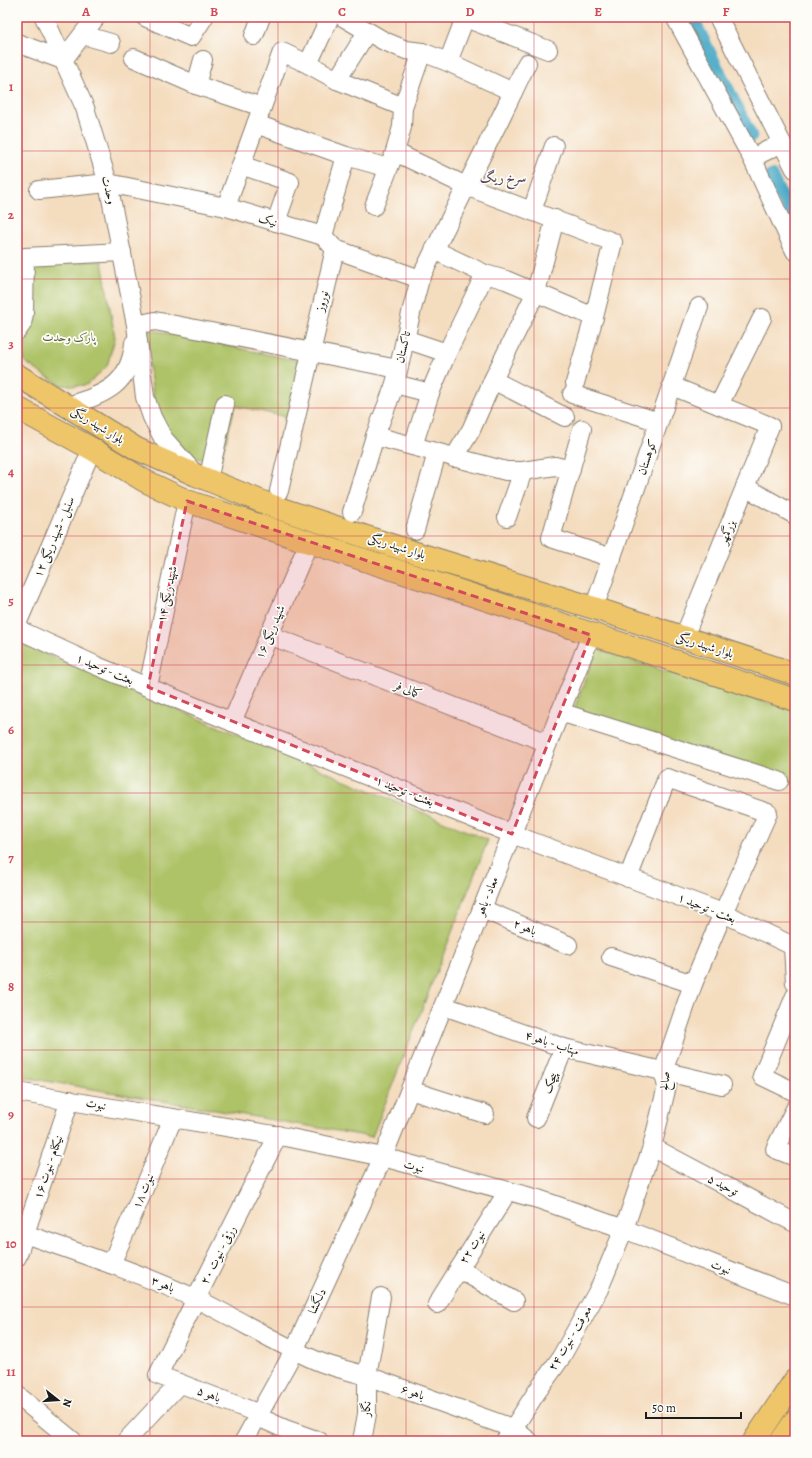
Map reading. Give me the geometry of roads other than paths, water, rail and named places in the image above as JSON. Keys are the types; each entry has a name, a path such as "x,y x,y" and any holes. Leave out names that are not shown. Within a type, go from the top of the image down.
{"main road":[{"name":"بلوار شهید ریگی","path":"17,375 68,406 103,430 138,449 275,507 409,551 594,608 795,674"},
{"name":"بلوار شهید ریگی","path":"17,408 145,481 187,501 591,635 795,700"},
{"path":"754,1441 795,1380"},
{"path":"781,1441 795,1421"}],"street":[{"name":"وحدت","path":"44,17 85,108 108,183 136,325"},
{"path":"17,43 63,60 96,17"},
{"path":"145,17 192,38 204,17"},
{"path":"254,36 261,17"},
{"path":"308,64 330,17"},
{"path":"343,17 367,32 406,50 422,52 448,62 513,92"},
{"path":"448,62 464,17 548,50"},
{"path":"675,17 752,158 795,251"},
{"path":"718,17 795,169"},
{"path":"337,80 367,32"},
{"path":"82,35 111,43"},
{"path":"226,207 282,52 337,80 403,107"},
{"path":"374,206 395,152 402,127 403,107 422,52"},
{"path":"134,58 196,85 262,107"},
{"path":"196,85 203,60"},
{"name":"تاکستان","path":"352,512 375,436 396,377 420,279 527,63"},
{"path":"256,124 346,156 388,168"},
{"path":"752,158 782,143"},
{"path":"532,211 554,146"},
{"path":"395,152 466,186 556,219 613,242 574,389 659,422"},
{"path":"346,156 323,236 335,249 420,279"},
{"path":"241,165 290,182 276,222"},
{"name":"نیک","path":"39,190 108,183 226,207 323,236"},
{"path":"454,458 471,430 493,380 536,292 556,219"},
{"name":"نوروز","path":"279,491 335,249"},
{"path":"434,250 485,274 506,280 594,317"},
{"path":"17,331 22,324 24,314 21,252 122,252"},
{"path":"413,446 430,393 447,353 485,274"},
{"name":"کوهستان","path":"594,608 699,307"},
{"path":"672,386 719,405 762,318"},
{"path":"136,325 155,321 310,352 396,377 430,393"},
{"path":"68,406 104,393 118,382 131,364 136,325"},
{"path":"136,325 145,394 152,417 164,438 202,477 225,404"},
{"path":"405,338 447,353"},
{"path":"493,380 564,417"},
{"name":"بزرگمهر","path":"684,638 770,426 719,405"},
{"path":"582,428 551,538 612,558"},
{"path":"375,436 506,471 523,471 555,466 571,470"},
{"name":"سنبل - شهید ریگی ۱۲","path":"17,624 92,450"},
{"path":"415,530 437,452"},
{"path":"507,517 523,471"},
{"path":"745,487 795,515"},
{"name":"شهید ریگی ۱۴","path":"148,687 187,501"},
{"name":"شهید ریگی ۱۶","path":"232,722 309,542"},
{"name":"بعثت - توحید ۱","path":"17,629 97,666 232,722 512,834 723,913 794,946"},
{"name":"کمالی فر","path":"269,635 548,743"},
{"name":"معاد - باهو","path":"384,1157 591,635"},
{"path":"560,712 779,781"},
{"name":"صالح","path":"624,1229 652,1148 668,1086 663,1072 693,984 768,813 667,778 628,878"},
{"name":"باهو ۲","path":"482,910 568,945"},
{"path":"794,946 795,984"},
{"path":"611,956 693,984"},
{"path":"795,996 762,1076 795,1092"},
{"name":"مهتاب - باهو ۴","path":"444,1006 564,1048 722,1085"},
{"name":"پیچک","path":"536,1118 564,1048"},
{"path":"410,1090 485,1114"},
{"name":"نبوت","path":"17,1092 278,1135 384,1157 538,1199 624,1229 795,1296"},
{"name":"نیکنام - نبوت ۱۶","path":"17,1255 70,1100"},
{"path":"795,1109 775,1149 795,1157"},
{"name":"نبوت ۱۸","path":"111,1264 173,1118"},
{"name":"رزقی - نبوت ۲۰","path":"158,1375 278,1135"},
{"name":"توحید ۵","path":"652,1148 795,1223"},
{"name":"دلگشا","path":"244,1441 294,1351 384,1157"},
{"name":"نبوت ۲۲","path":"437,1304 508,1191"},
{"name":"معرفت - نبوت ۲۴","path":"508,1434 560,1359 599,1289 624,1229"},
{"name":"باهو ۳","path":"25,1234 111,1264 196,1299 294,1351"},
{"path":"459,1269 514,1301"},
{"name":"نگار","path":"362,1441 367,1414 368,1376 380,1297"},
{"name":"باهو ۶","path":"294,1351 329,1365 368,1376 508,1434 529,1441"},
{"name":"باهو ۵","path":"158,1375 259,1415 285,1429 319,1441"},
{"path":"126,1441 180,1383"},
{"path":"17,1395 73,1441"}],"waterway":[{"path":"692,17 751,136"},
{"path":"771,176 795,222"}],"district":[{"name":"سرخ ریگ","path":"503,177"}],"park label":[{"name":"پارک وحدت","path":"69,337"}]}
